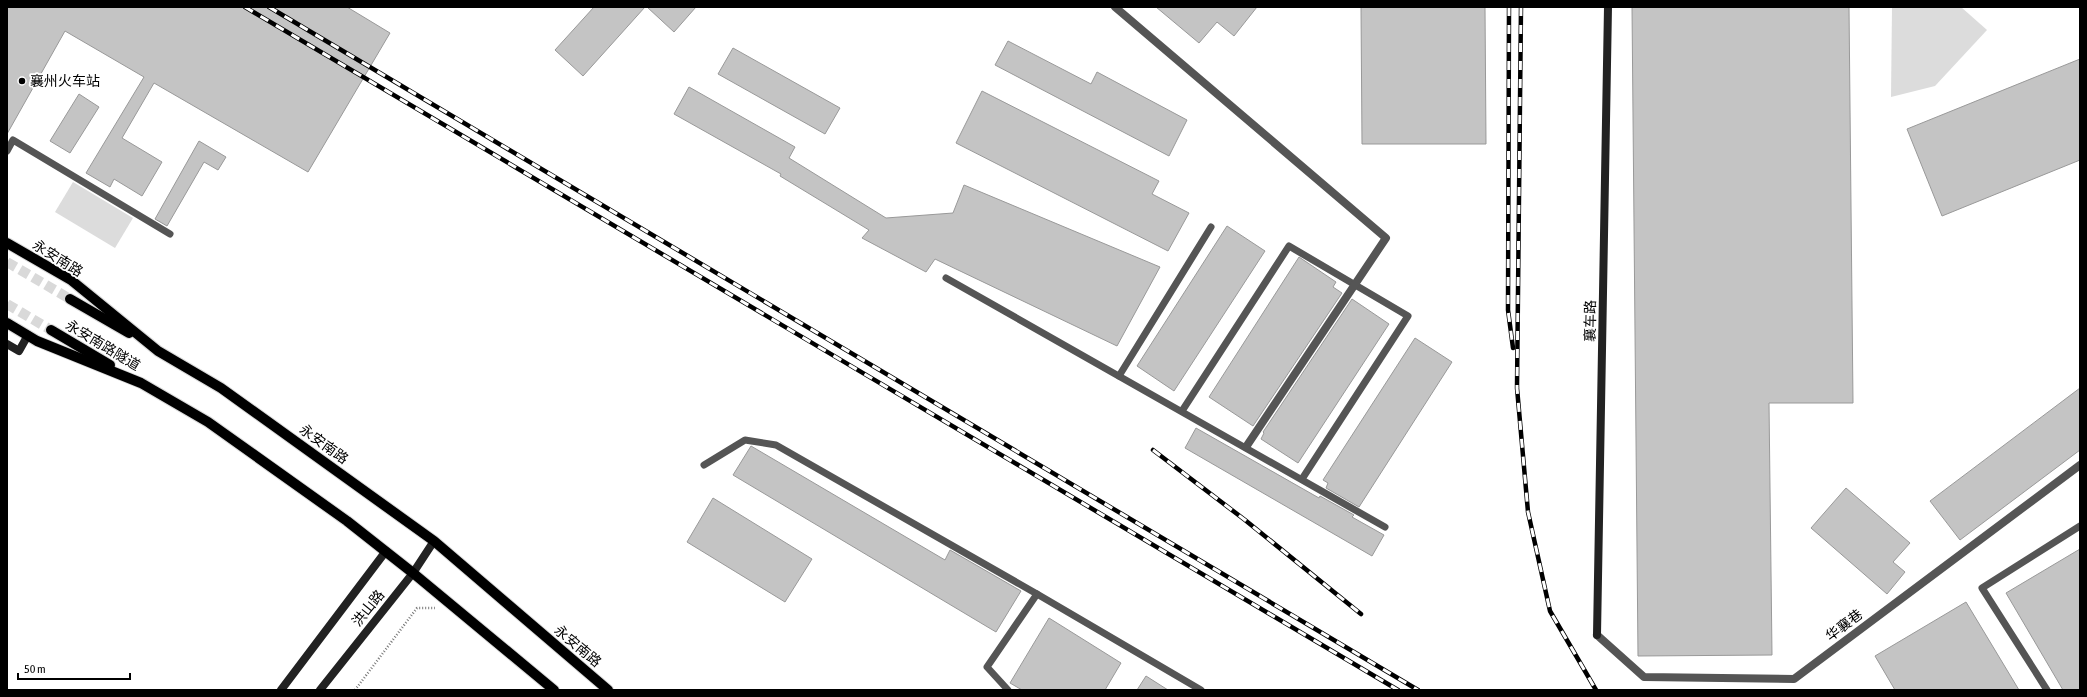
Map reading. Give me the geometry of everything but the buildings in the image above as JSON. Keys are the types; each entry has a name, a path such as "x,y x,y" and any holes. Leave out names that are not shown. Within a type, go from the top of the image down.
{"main road":[{"name":"永安南路","path":"7,243 71,280 158,351 221,388 434,541 608,690"},
{"name":"永安南路隧道","path":"70,299 158,351"},
{"path":"7,323 37,341 140,383 208,422 347,521 386,551 554,690"},
{"name":"永安南路隧道","path":"52,330 140,383"}],"street":[{"path":"1114,7 1386,238 1246,447"},
{"name":"襄车路","path":"1597,635 1608,7"},
{"path":"7,344 19,351 28,335"},
{"name":"华襄巷","path":"1597,635 1644,677 1794,679 2080,465"},
{"name":"洪山路","path":"320,690 414,573 434,541"},
{"name":"洪山路","path":"281,690 386,551"}],"lane":[{"path":"7,151 13,140 170,234"},
{"path":"1120,376 1211,227"},
{"path":"1182,411 1289,246 1356,284 1408,316 1302,479"},
{"path":"946,278 1385,526"},
{"path":"704,465 745,440 776,445 1037,594 1201,690"},
{"path":"2047,690 1982,588 2080,526"},
{"path":"1008,690 986,667 1037,594"}],"path":[{"path":"355,690 417,608 438,608"}],"shaded area":[{"path":"1892,7 1961,7 1987,30 1935,86 1891,97"},
{"path":"73,182 133,218 115,248 55,212"}],"tunnel":[{"path":"7,262 70,299"},
{"path":"7,304 51,330"}],"railway":[{"path":"245,7 1398,690"},
{"path":"269,7 1418,690"},
{"path":"1509,7 1508,310 1513,348"},
{"path":"1521,7 1517,388 1528,512 1550,611 1596,690"},
{"path":"1153,450 1245,520 1361,614"}],"place":[{"name":"襄州火车站","path":"22,81"}]}
